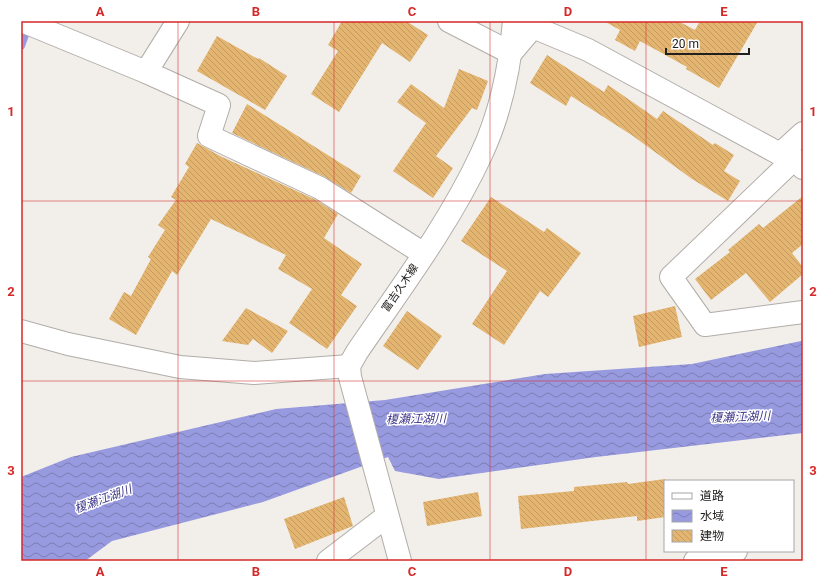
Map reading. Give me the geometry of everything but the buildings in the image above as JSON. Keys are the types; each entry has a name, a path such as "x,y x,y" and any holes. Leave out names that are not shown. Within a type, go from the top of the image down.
{"street":[{"path":"22,21 146,72 219,105 209,136 320,188 424,254"},
{"path":"146,72 178,21"},
{"path":"449,21 511,54 533,27 588,50 792,160"},
{"name":"富吉久木線","path":"349,366 424,254 482,155 503,95 511,54 514,21"},
{"path":"803,133 792,160 671,277 705,325 803,312"},
{"path":"21,330 68,344 180,367 254,373 349,366 353,390 400,561"},
{"path":"328,561 387,516"},
{"path":"695,561 732,552"}],"water":[{"name":"榎瀬江湖川","path":"803,341 803,433 596,457 439,479 395,471 388,457 263,502 112,541 85,561 21,561 21,477 71,457 276,409 385,400 545,374 692,364"}],"waterway":[{"path":"21,46 29,24"}]}
